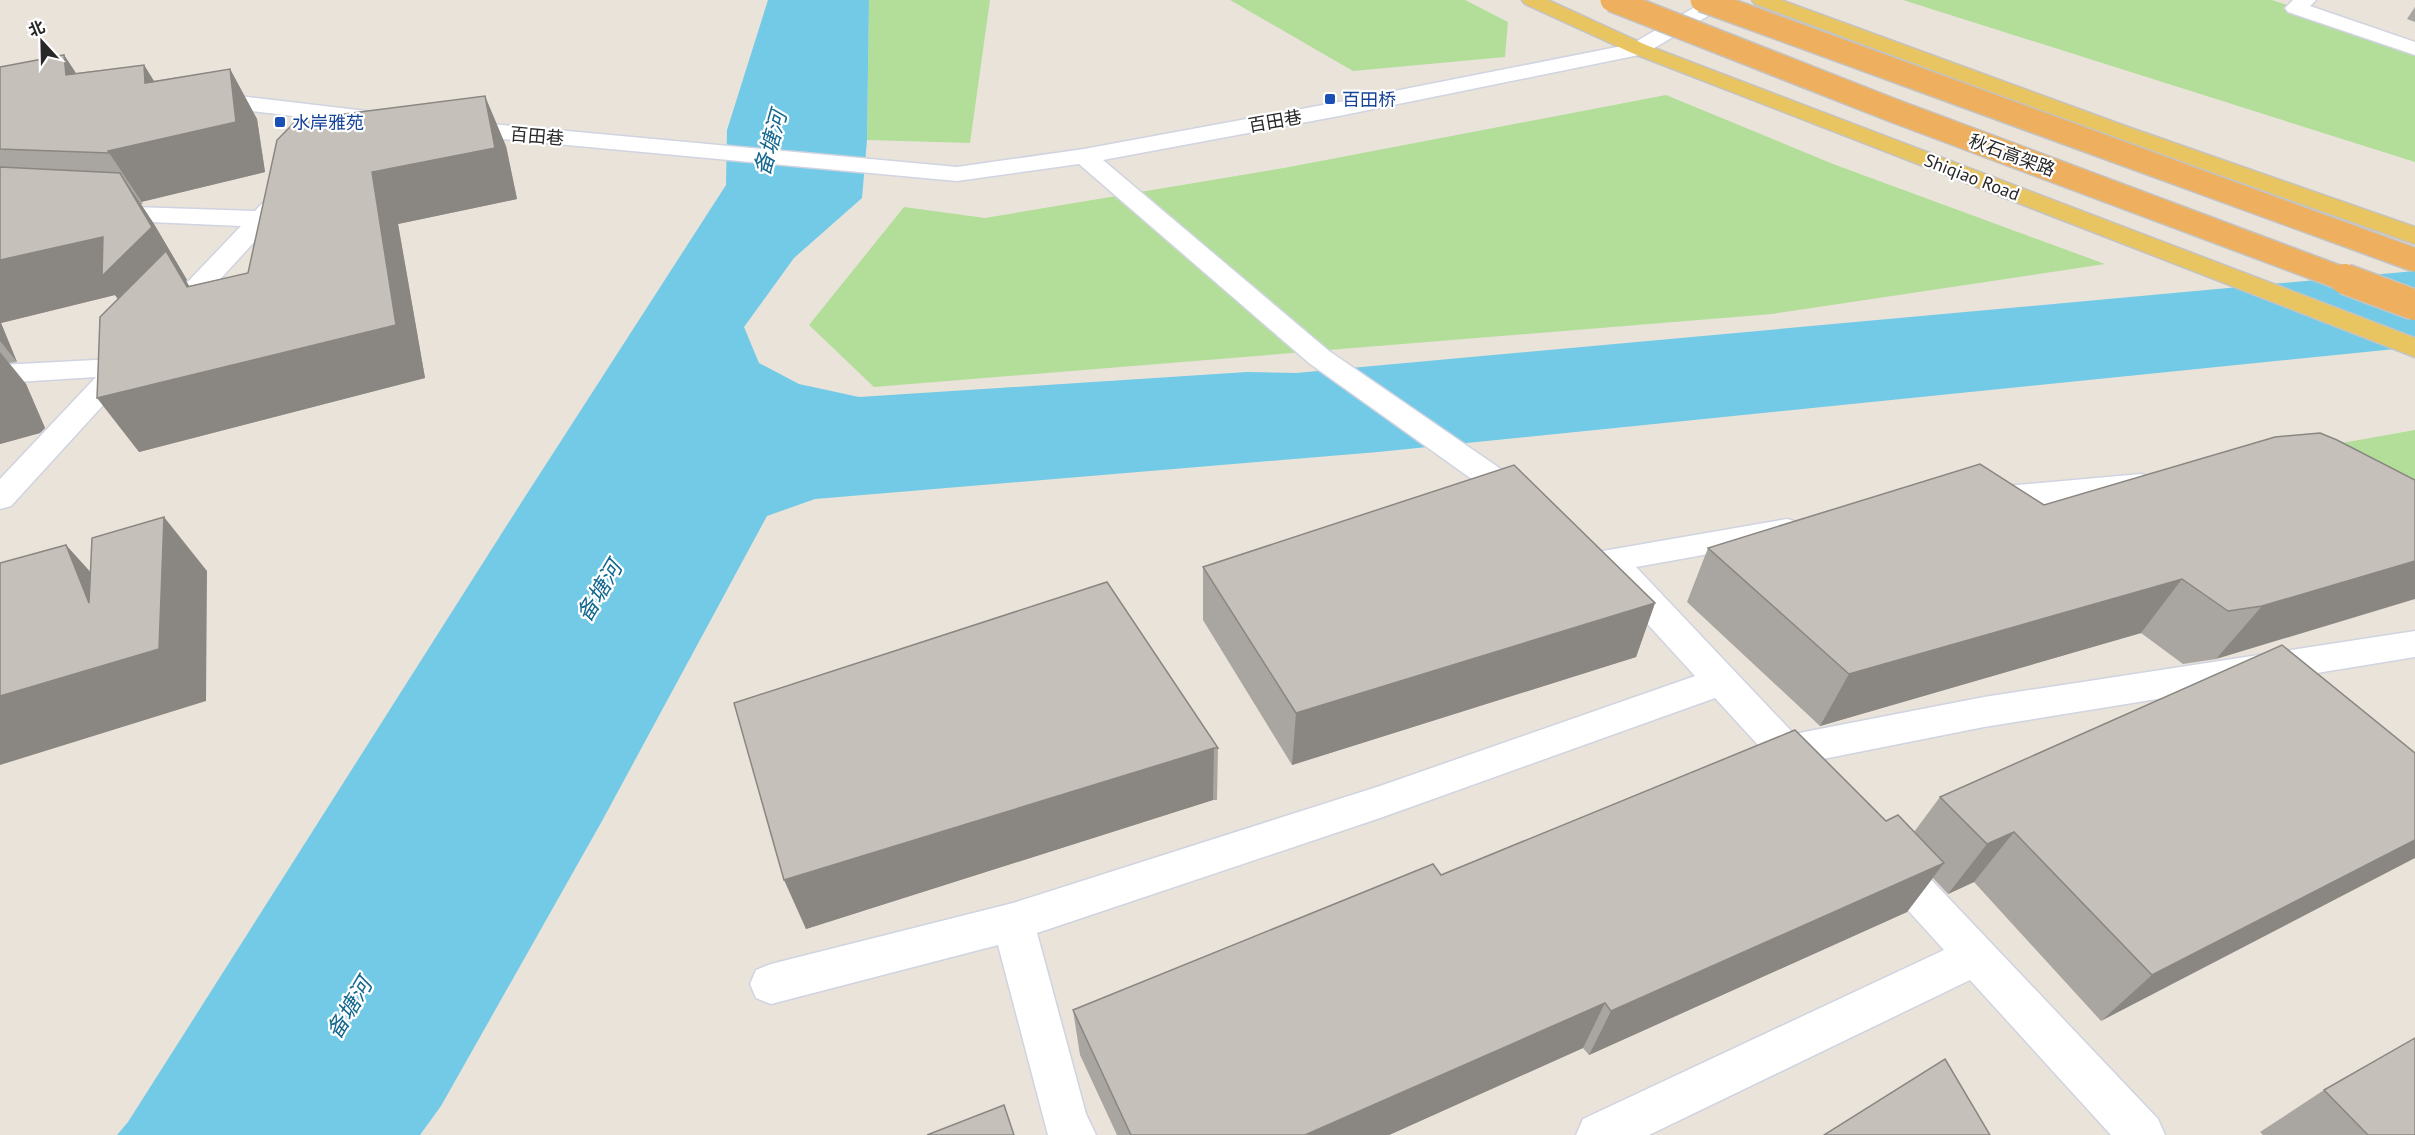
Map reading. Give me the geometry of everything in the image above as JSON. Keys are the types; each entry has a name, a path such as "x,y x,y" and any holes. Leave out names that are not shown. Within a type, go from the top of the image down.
{"highway":[{"name":"秋石高架路","path":"1612,0 1892,110 2415,305"},
{"name":"秋石高架路","path":"1702,0 2415,260"}],"main road":[{"name":"Shiqiao Road","path":"1532,0 1639,49 2415,348"},
{"path":"1762,0 2271,186 2415,236"},
{"path":"2271,186 2415,226"}],"street":[{"name":"百田巷","path":"438,126 957,174 1084,156 1339,109 1639,49 1721,0"},
{"path":"2306,0 2295,8 2415,49"},
{"path":"182,97 403,122"},
{"path":"333,142 357,117"},
{"path":"1084,156 1319,357 1580,540 1721,681 1826,793"},
{"path":"0,498 309,168"},
{"path":"78,212 261,219"},
{"path":"0,374 123,367"},
{"path":"1957,502 2165,483"},
{"path":"1580,540 1818,525"},
{"path":"1786,751 1984,712 2415,644"},
{"path":"771,984 1013,922 1380,802 1721,681"},
{"path":"1865,836 2142,1135"},
{"path":"1013,922 1066,1123 1073,1135"},
{"path":"1599,1135 1976,956"}],"green space":[{"path":"869,0 990,0 970,143 867,140"},
{"path":"1230,0 1465,0 1508,22 1505,57 1353,71"},
{"path":"1903,0 2272,0 2415,47 2415,162"},
{"path":"1666,95 1833,164 2105,264 1772,314 874,387 809,325 904,207 985,218 1284,168"},
{"path":"2415,430 2415,481 2336,444"}],"water":[{"name":"备塘河","path":"768,0 869,0 867,140 862,198 794,258 744,327 759,363 799,384 859,397 1247,372 1296,373 2415,271 2415,347 1378,452 815,499 767,516 602,821 441,1106 420,1135 117,1135 128,1122 726,185 727,130"}],"building":[{"path":"64,55 66,75 144,65 145,83 230,69 236,122 108,151 109,153 0,149 0,67"},
{"path":"485,96 495,148 372,172 396,325 97,398 100,317 166,251 187,287 248,273 277,140 297,120"},
{"path":"0,167 120,173 152,227 102,276 103,237 0,260"},
{"path":"2320,433 2415,480 2415,561 2262,606 2228,611 2182,579 1849,674 1708,548 1980,464 2044,505 2275,437"},
{"path":"1514,465 1655,603 1296,713 1203,567"},
{"path":"164,517 159,649 0,696 0,563 66,545 89,603 92,538"},
{"path":"1107,582 1218,748 784,880 734,703"},
{"path":"2282,645 2415,753 2415,840 2152,975 2014,832 1987,844 1940,797"},
{"path":"1795,730 1886,821 1898,815 1944,863 1611,1011 1605,1003 1305,1135 1131,1135 1073,1010 1433,864 1441,875"},
{"path":"2415,1038 2415,1135 2368,1135 2324,1090"},
{"path":"1945,1059 1990,1135 1824,1135"},
{"path":"1004,1105 1014,1135 927,1135"}],"place":[{"name":"百田桥","path":"1330,99"},
{"name":"水岸雅苑","path":"280,122"}]}
